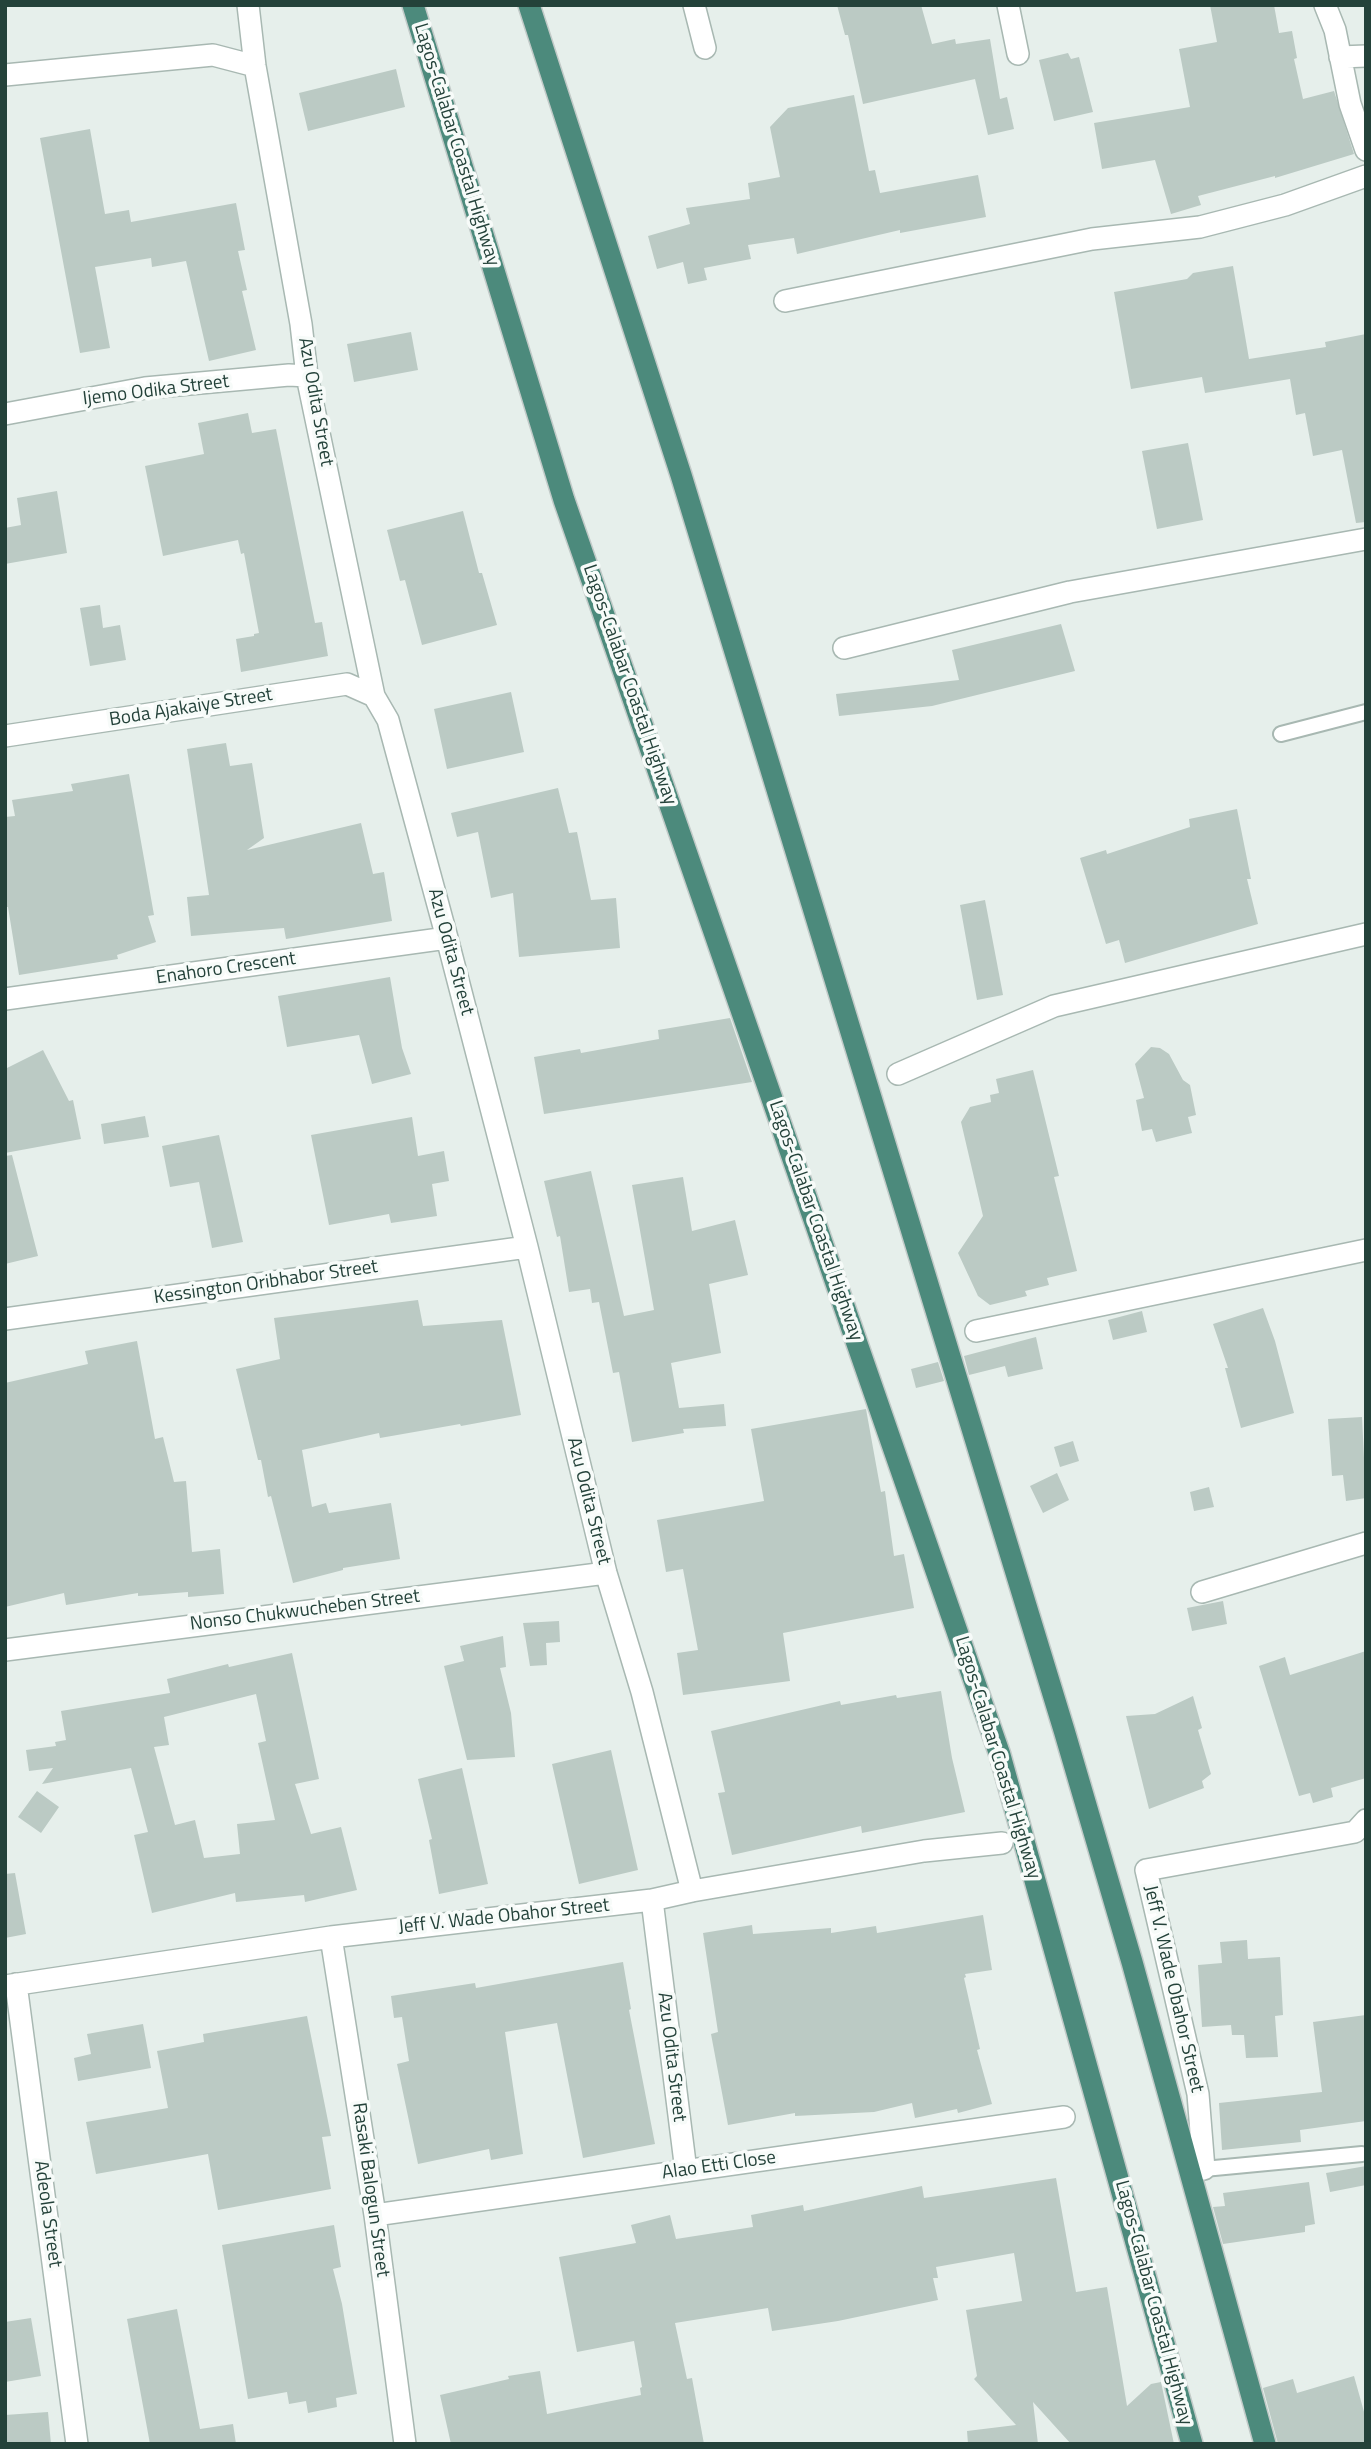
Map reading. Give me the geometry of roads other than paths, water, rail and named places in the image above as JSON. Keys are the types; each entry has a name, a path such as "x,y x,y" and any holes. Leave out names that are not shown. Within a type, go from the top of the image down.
{"highway":[{"name":"Lagos-Calabar Coastal Highway","path":"413,5 564,500 1000,1755 1192,2444"},
{"path":"529,5 685,488 1052,1690 1132,1962 1265,2444"}],"street":[{"name":"Azu Odita Street","path":"248,5 255,66 301,324 307,376 374,696 388,720 447,938 527,1247 606,1573 642,1692 692,1891"},
{"path":"694,5 705,48"},
{"path":"1008,5 1018,54"},
{"path":"1325,5 1335,30 1350,104 1366,150"},
{"path":"5,75 213,55 255,66"},
{"path":"1340,57 1366,56"},
{"path":"785,301 1092,239 1200,227 1285,205 1366,176"},
{"name":"Ijemo Odika Street","path":"5,414 145,388 289,375 307,376"},
{"path":"844,648 1070,592 1366,539"},
{"name":"Boda Ajakaiye Street","path":"5,736 347,684 374,696"},
{"path":"898,1074 1054,1006 1366,934"},
{"name":"Enahoro Crescent","path":"5,999 447,938"},
{"name":"Kessington Oribhabor Street","path":"5,1319 527,1247"},
{"path":"976,1331 1366,1250"},
{"path":"1202,1592 1366,1543"},
{"name":"Nonso Chukwucheben Street","path":"5,1650 606,1573"},
{"name":"Jeff V. Wade Obahor Street","path":"1204,2169 1198,2094 1146,1870 1355,1832 1366,1820"},
{"name":"Jeff V. Wade Obahor Street","path":"11,1985 331,1937 652,1900 924,1851 1002,1843"},
{"name":"Azu Odita Street","path":"652,1900 686,2171"},
{"name":"Rasaki Balogun Street","path":"331,1937 375,2215 405,2444"},
{"name":"Adeola Street","path":"11,1985 78,2444"},
{"name":"Alao Etti Close","path":"375,2215 1064,2118"}],"lane":[{"path":"1282,734 1366,712"},
{"path":"1204,2169 1362,2154"}]}
